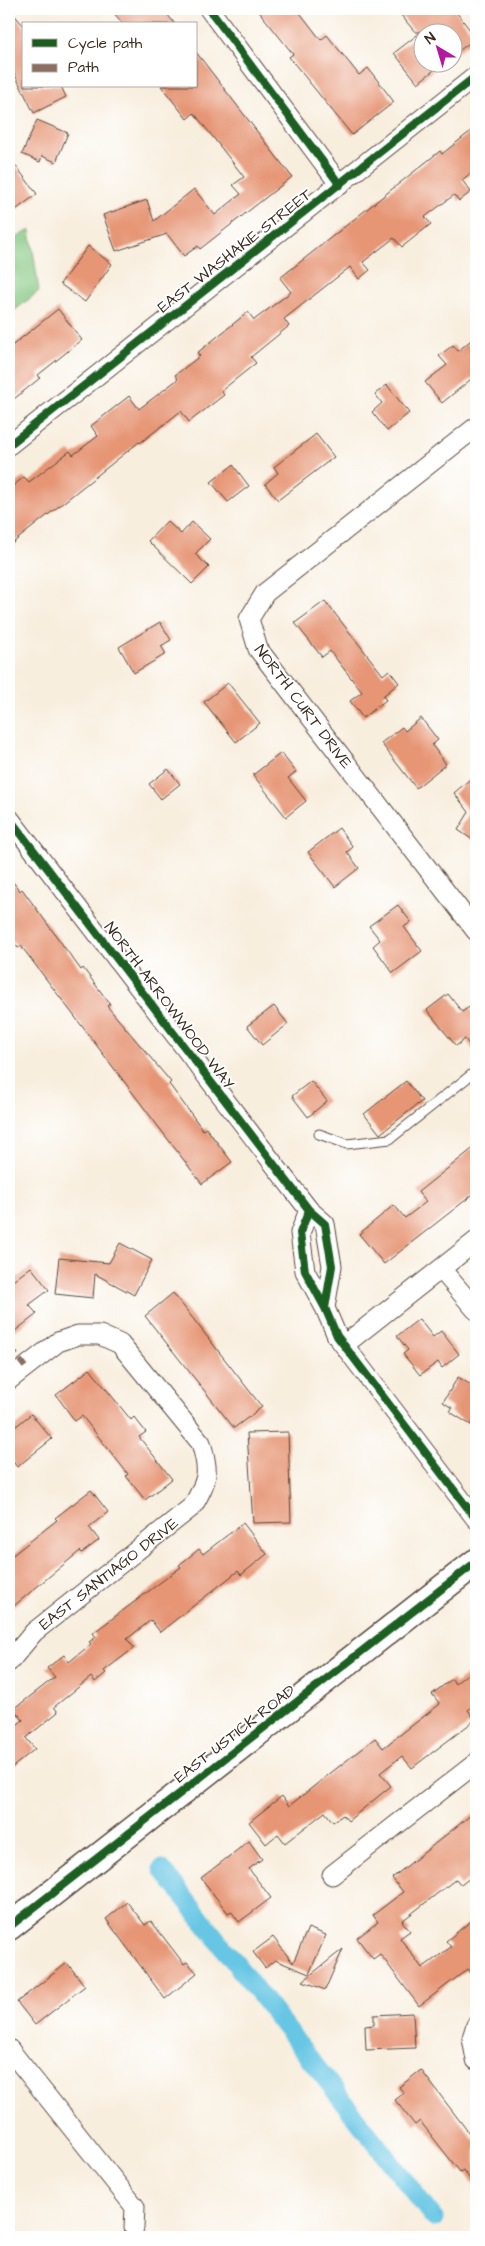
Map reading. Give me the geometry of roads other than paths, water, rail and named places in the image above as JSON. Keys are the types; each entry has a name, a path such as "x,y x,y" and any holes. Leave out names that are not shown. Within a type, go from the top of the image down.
{"main road":[{"name":"EAST USTICK ROAD","path":"9,1927 476,1562"}],"street":[{"path":"209,9 340,185"},
{"name":"EAST WASHAKIE STREET","path":"9,445 476,76"},
{"name":"NORTH CURT DRIVE","path":"476,428 264,593 249,619 258,649 476,931"},
{"name":"NORTH ARROWWOOD WAY","path":"9,818 309,1210 325,1224 332,1266 325,1308"},
{"path":"309,1210 300,1233 305,1271 325,1308 337,1336 476,1519"},
{"path":"344,1345 476,1241"},
{"path":"441,1269 476,1310"},
{"name":"EAST SANTIAGO DRIVE","path":"9,1380 58,1342 78,1335 100,1335 120,1344 202,1443 207,1463 206,1483 193,1506 34,1632 9,1662"},
{"path":"332,1876 476,1763"},
{"path":"474,2031 476,2060"},
{"path":"9,2049 135,2207 134,2228"}],"lane":[{"path":"319,1134 347,1144 390,1139 476,1071"}],"waterway":[{"path":"162,1869 434,2218"}]}
